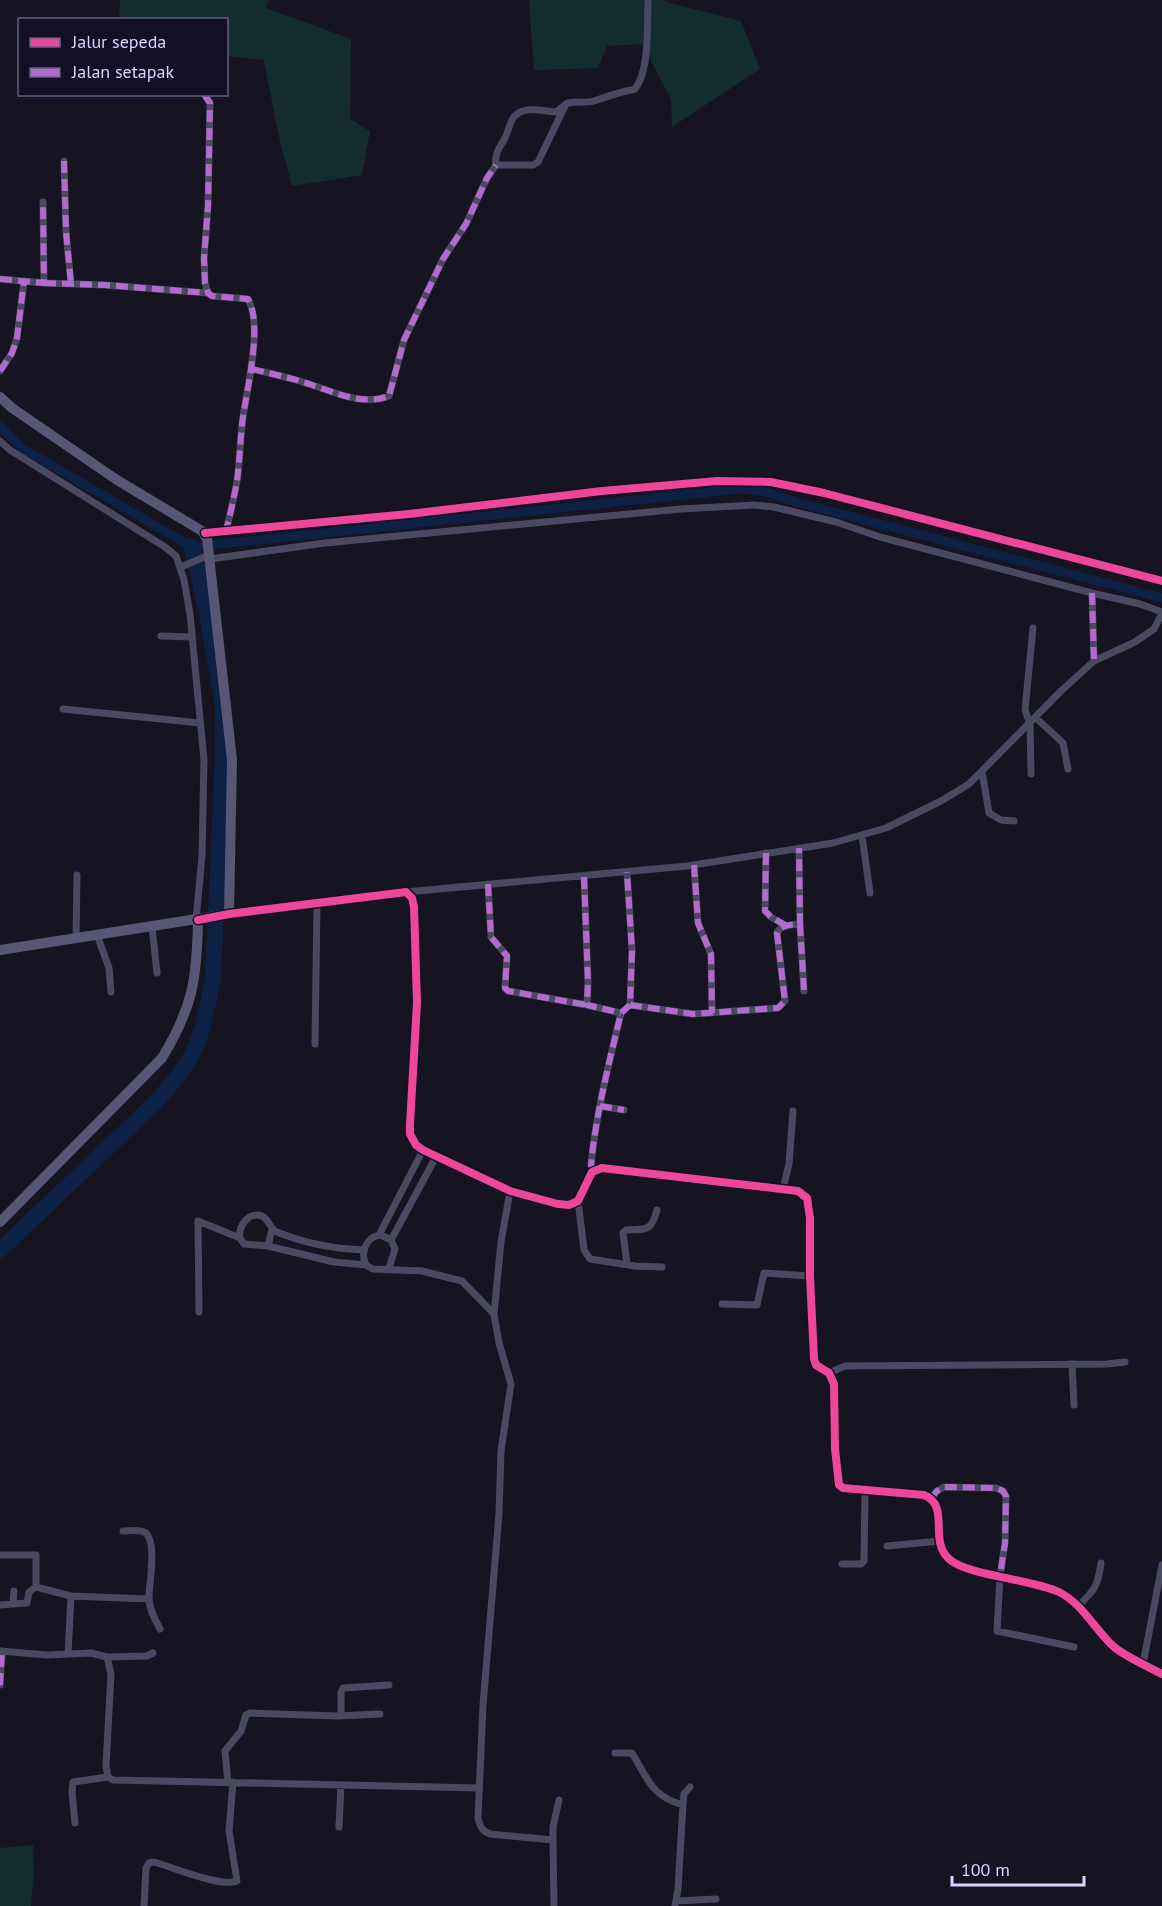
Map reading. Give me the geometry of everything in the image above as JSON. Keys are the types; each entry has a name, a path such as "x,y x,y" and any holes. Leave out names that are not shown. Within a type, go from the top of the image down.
{"street":[{"path":"252,369 313,385 339,396 377,400 389,396 404,340 444,259 466,224 487,178 496,165 497,150 516,113 530,110 556,112 571,102 594,101 635,89 641,81 644,69 648,0"},
{"path":"206,96 210,102 208,206 204,258 205,283 208,293"},
{"path":"496,165 533,165 538,162 566,104"},
{"path":"64,161 66,232 71,284"},
{"path":"44,202 44,283"},
{"path":"0,279 208,293 220,298 248,299 254,343 252,369 243,417 237,482 226,531"},
{"path":"0,371 12,353 17,338 24,281"},
{"path":"0,397 12,408 117,480 206,535 226,531 717,481 771,482 824,493 1162,581"},
{"path":"0,441 10,450 165,547 184,566 204,760 197,957 193,991 178,1032 162,1058 0,1222"},
{"path":"0,950 226,915 406,892 694,865 833,843 862,836 886,828 941,801 969,784 1094,661 1119,651 1145,636 1154,629 1162,613 1140,604 880,537 836,522 774,507 754,505 681,509 325,543 208,556 184,566"},
{"path":"206,535 232,760 226,915"},
{"path":"1092,593 1094,661"},
{"path":"1033,628 1025,710 1033,721 1063,743 1068,769"},
{"path":"161,636 192,637"},
{"path":"63,709 201,723"},
{"path":"1031,774 1033,721"},
{"path":"982,771 989,813 1001,820 1014,821"},
{"path":"862,836 870,893"},
{"path":"799,848 804,991"},
{"path":"766,853 765,911 787,926"},
{"path":"694,865 698,923 711,954 712,1013"},
{"path":"595,1170 591,1165 600,1106 621,1013 630,1005 632,951 627,872"},
{"path":"76,938 77,875"},
{"path":"584,877 587,1005"},
{"path":"488,884 490,937 507,956 506,988 508,991 621,1013"},
{"path":"406,892 412,898 414,907 417,963 416,1050 410,1124 416,1145 510,1191 558,1204 569,1205 578,1201"},
{"path":"315,1044 317,903"},
{"path":"630,1005 693,1014 778,1008 785,1001 777,933 779,928 800,924"},
{"path":"152,927 157,973"},
{"path":"97,935 109,968 111,992"},
{"path":"600,1106 624,1110"},
{"path":"783,1190 789,1164 793,1111"},
{"path":"379,1235 423,1150"},
{"path":"391,1240 437,1155"},
{"path":"662,1267 590,1259 586,1255 578,1201 589,1176 595,1170 608,1168 798,1191 807,1198 810,1218 814,1359 816,1365 829,1373 834,1384 835,1449 839,1485 843,1488 924,1495 931,1498 938,1509 939,1541 942,1550 950,1560 964,1567 1059,1592 1078,1606 1114,1647 1162,1674"},
{"path":"510,1191 501,1242 494,1314 498,1342 510,1374 511,1384 501,1451 478,1818 480,1827 484,1832 490,1834 553,1840"},
{"path":"627,1264 623,1233 626,1230 646,1229 652,1225 657,1210"},
{"path":"268,1246 272,1229 266,1217 254,1215 247,1218 239,1233 244,1244 268,1246 334,1262 366,1265 379,1269 422,1271 462,1281 494,1314"},
{"path":"199,1312 198,1221 240,1238"},
{"path":"272,1229 300,1241 364,1250"},
{"path":"366,1265 364,1250 371,1238 383,1235 391,1240 394,1249 389,1268"},
{"path":"722,1304 757,1305 764,1273 810,1276"},
{"path":"829,1373 845,1366 1125,1362"},
{"path":"1072,1364 1074,1405"},
{"path":"931,1498 944,1487 996,1488 1003,1491 1006,1496 1005,1543 1000,1576 998,1632 1074,1647"},
{"path":"842,1564 863,1563 865,1491"},
{"path":"123,1531 141,1531 148,1536 151,1546 149,1599 160,1629"},
{"path":"887,1546 939,1541"},
{"path":"0,1555 36,1554 36,1587"},
{"path":"1078,1606 1097,1586 1101,1563"},
{"path":"1143,1664 1162,1565"},
{"path":"0,1605 27,1603 29,1592 36,1587 71,1596 149,1599"},
{"path":"13,1604 14,1591"},
{"path":"68,1654 71,1596"},
{"path":"0,1685 1,1651 47,1655 90,1653 107,1657 147,1656 153,1653"},
{"path":"107,1657 111,1674 106,1766 108,1777"},
{"path":"341,1716 341,1692 344,1689 389,1685"},
{"path":"144,1906 146,1868 149,1863 154,1862 232,1884 237,1881 229,1831 230,1782 225,1751 241,1731 246,1715 255,1712 341,1716 380,1714"},
{"path":"615,1753 632,1753 656,1792 663,1798 683,1805"},
{"path":"75,1823 73,1782 108,1777 113,1780 479,1788"},
{"path":"339,1827 341,1785"},
{"path":"690,1787 684,1794 676,1903 716,1899"},
{"path":"554,1906 553,1827 559,1800"}],"green space":[{"path":"120,0 269,0 266,8 351,39 350,119 370,131 362,175 292,186 278,133 264,60 228,56 228,18 119,18"},
{"path":"529,0 664,0 741,21 760,69 672,127 671,99 642,44 607,46 598,68 534,70"},
{"path":"33,1845 34,1874 31,1906 0,1906 0,1848"}],"waterway":[{"path":"0,426 22,448 192,547 740,489 763,491 796,502 1162,598"},
{"path":"0,1250 155,1103 190,1058 203,1025 213,979 223,758 223,706 207,613 192,547"}],"marked path":[{"path":"205,96 210,103 205,283 208,293 212,296 248,299 254,324 253,357 243,417 237,481 226,531"},
{"path":"64,161 66,232 71,284"},
{"path":"252,369 360,399 379,399 389,396 404,340 443,259 466,224 487,178 496,165"},
{"path":"0,279 44,283 43,202"},
{"path":"0,371 12,353 17,338 24,281"},
{"path":"44,283 208,293"},
{"path":"1092,593 1094,661"},
{"path":"630,1005 693,1014 778,1008 785,1001 777,933 784,926 800,924 799,848"},
{"path":"766,853 765,911 787,926"},
{"path":"694,865 698,923 711,954 712,1013"},
{"path":"595,1170 591,1165 603,1088 621,1013 630,1005 632,951 627,872"},
{"path":"584,877 587,1005 621,1013"},
{"path":"488,884 491,937 507,956 505,988 508,991 587,1005"},
{"path":"800,924 804,991"},
{"path":"600,1106 624,1110"},
{"path":"931,1498 944,1487 996,1488 1003,1491 1006,1496 1005,1543 1000,1576"},
{"path":"0,1685 2,1651"}],"cycle path":[{"path":"205,533 409,514 602,491 717,481 771,482 824,493 1162,581"},
{"path":"198,920 229,914 406,892 412,898 414,907 417,1003 410,1134 416,1145 423,1150 510,1191 569,1205 578,1201 592,1172 602,1168 798,1191 807,1198 810,1218 814,1359 816,1365 829,1373 834,1384 835,1449 839,1485 843,1488 924,1495 932,1500 936,1507 940,1543 949,1559 970,1570 1059,1592 1075,1603 1114,1647 1162,1674"}]}
